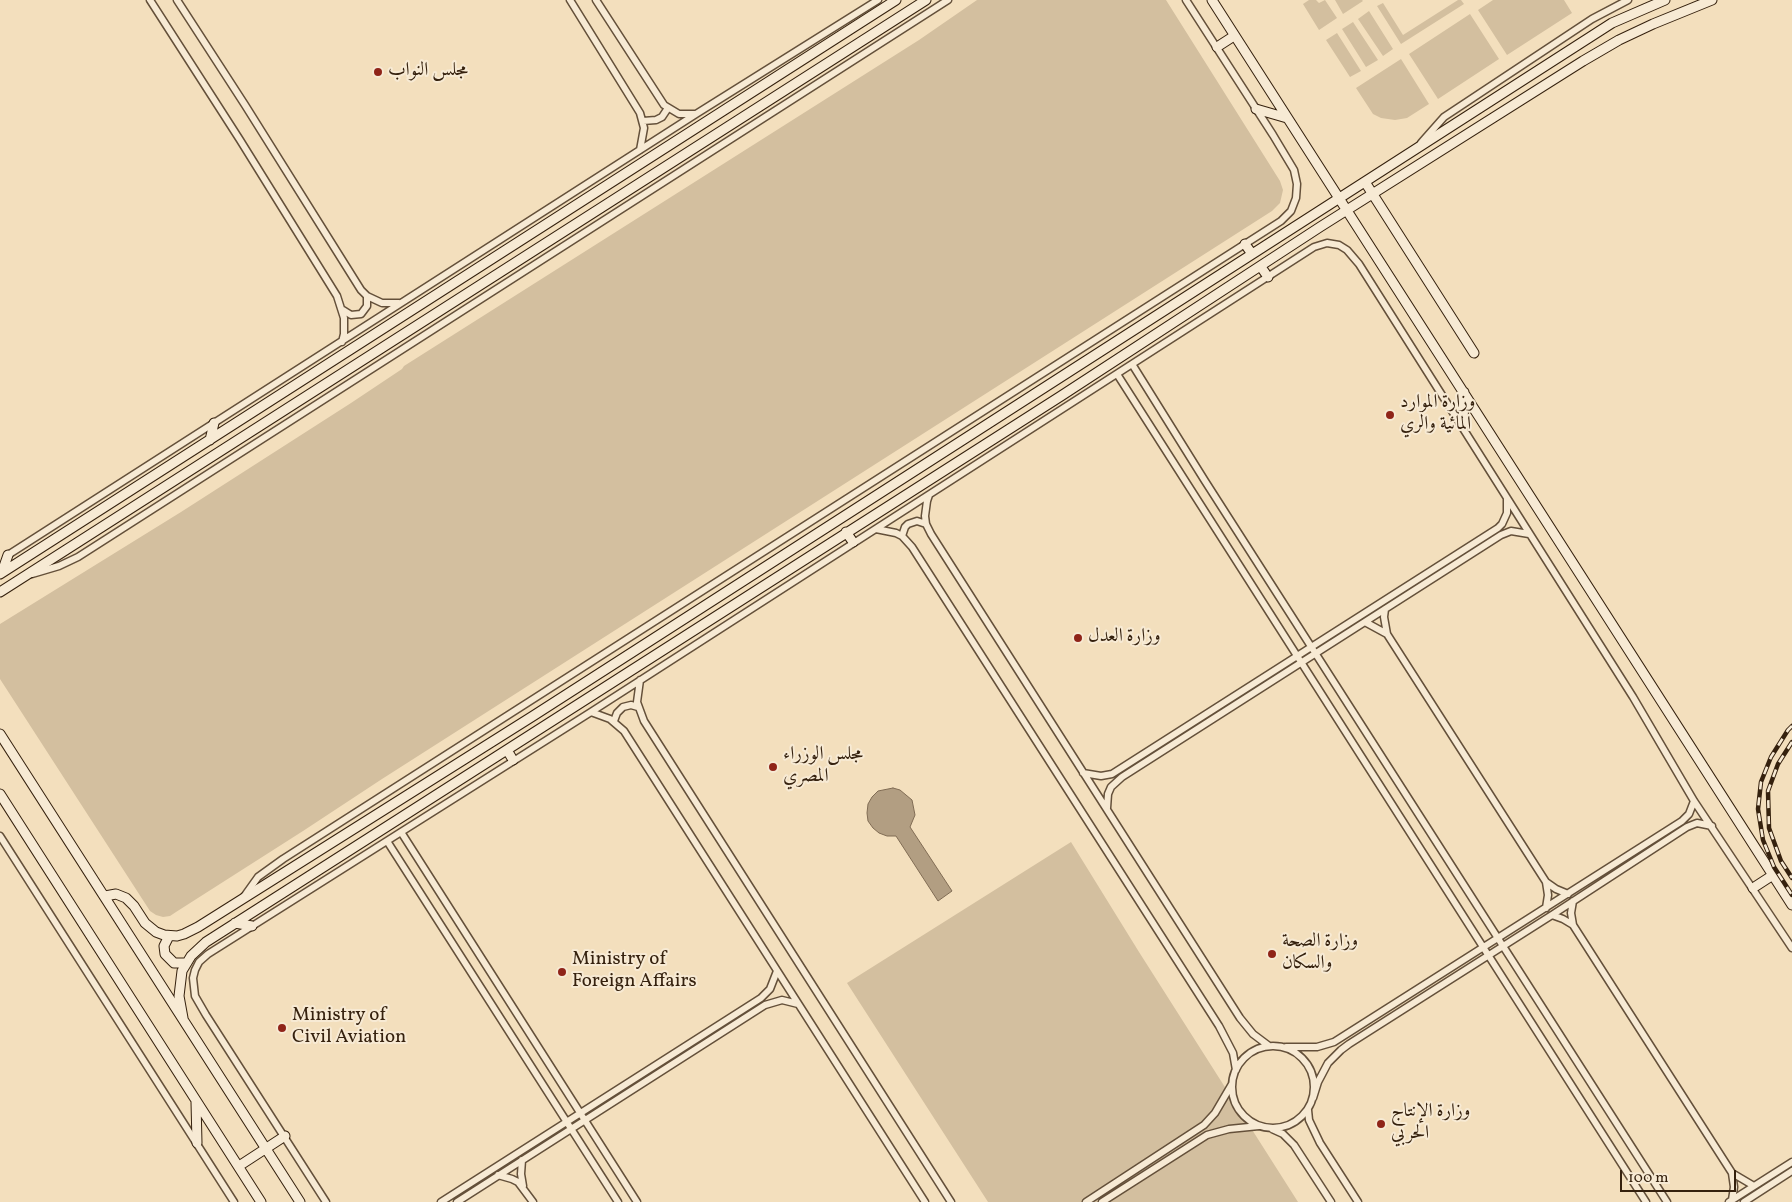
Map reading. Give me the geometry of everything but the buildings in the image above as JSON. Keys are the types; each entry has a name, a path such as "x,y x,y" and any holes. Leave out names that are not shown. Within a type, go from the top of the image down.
{"street":[{"path":"150,0 337,296 343,310 345,326 342,342"},
{"path":"177,0 356,283 367,296 382,303 403,302"},
{"path":"570,0 636,106 643,121 644,136 640,150"},
{"path":"596,0 656,94 668,108 684,115 696,114"},
{"path":"1,573 8,555 696,114 878,0"},
{"path":"1,573 896,0"},
{"path":"0,592 926,0"},
{"path":"28,574 59,566 78,557 948,0"},
{"path":"240,902 258,877 283,859 1276,225 1286,216 1294,204 1297,191 1294,170 1186,0"},
{"path":"1212,0 1792,905"},
{"path":"1414,152 1444,117 1592,20 1628,0"},
{"path":"105,896 116,894 126,898 150,928 169,936 191,931 240,902 1364,182 1414,152 1612,23 1665,0"},
{"path":"183,1018 179,990 186,963 196,949 234,923 1261,267 1372,194 1604,48 1652,24 1712,0"},
{"path":"1217,47 1234,36"},
{"path":"643,121 656,120 662,117 668,108"},
{"path":"1256,109 1287,118"},
{"path":"1364,182 1474,352"},
{"path":"326,1202 195,996 193,987 195,970 199,962 208,954 1321,244 1333,243 1347,250 1359,264 1633,697 1694,801 1792,948"},
{"path":"1245,244 1252,254"},
{"path":"1261,267 1268,277"},
{"path":"343,310 351,315 361,314 367,306 367,296"},
{"path":"1132,364 1667,1202"},
{"path":"1117,374 1646,1202"},
{"path":"1463,426 1464,392"},
{"path":"210,440 214,423"},
{"path":"929,494 925,508 926,524 937,542 1240,1018 1253,1034 1269,1046"},
{"path":"1083,773 1101,776 1112,774 1498,528 1507,513 1507,498"},
{"path":"854,509 862,522"},
{"path":"902,536 905,527 913,522 917,521 926,524"},
{"path":"875,530 889,530 902,536 912,547 1220,1026 1233,1052 1236,1070"},
{"path":"1107,809 1108,794 1116,781 1501,535 1512,531 1529,534"},
{"path":"846,532 853,542"},
{"path":"1386,609 1384,617 1387,634 1546,882 1568,894"},
{"path":"1365,622 1387,634"},
{"path":"640,680 637,696 638,708 648,727 951,1202"},
{"path":"614,722 617,713 623,707 631,705 638,708"},
{"path":"590,712 606,716 614,722 624,731 635,747 925,1202"},
{"path":"0,734 300,1202"},
{"path":"507,750 513,760"},
{"path":"0,794 261,1202"},
{"path":"1086,1202 1204,1125 1215,1113 1232,1083 1241,1061 1249,1053 1269,1046 1286,1048 1317,1047 1334,1042 1682,821 1689,814 1694,801"},
{"path":"1102,1202 1207,1135 1229,1129 1259,1126 1282,1128 1292,1124 1308,1110 1318,1082 1328,1064 1341,1050 1687,827 1697,823 1712,826"},
{"path":"402,832 637,1202"},
{"path":"0,836 234,1202"},
{"path":"387,841 618,1202"},
{"path":"1753,888 1773,875"},
{"path":"1546,882 1548,895 1546,908"},
{"path":"1573,902 1571,913 1573,925 1732,1173 1734,1187 1731,1201"},
{"path":"1552,915 1573,925"},
{"path":"234,923 252,926"},
{"path":"169,936 164,946 165,954 174,963 186,963"},
{"path":"442,1202 761,998 774,984 777,971"},
{"path":"457,1202 765,1004 782,1000 798,1004"},
{"path":"1286,1048 1299,1055 1309,1067 1314,1082 1313,1098"},
{"path":"1232,1083 1233,1096 1238,1109 1247,1119 1259,1126"},
{"path":"196,1102 197,1143"},
{"path":"1308,1110 1310,1120 1320,1143 1358,1202"},
{"path":"1271,1128 1284,1134 1294,1145 1331,1202"},
{"path":"238,1166 285,1136"},
{"path":"522,1160 521,1174 523,1187"},
{"path":"1731,1201 1792,1162"},
{"path":"1744,1202 1792,1171"},
{"path":"1732,1173 1754,1186"},
{"path":"498,1175 512,1179 523,1187 533,1202"}],"shaded area":[{"path":"977,0 1166,0 1280,181 1283,190 1280,203 1272,211 170,916 163,917 150,911 0,679 0,624 181,512 351,403 404,366 919,40"},
{"path":"1309,0 1316,0 1319,3 1325,0 1337,18 1319,30 1303,4"},
{"path":"1335,0 1362,0 1363,1 1343,14"},
{"path":"1458,0 1461,0 1464,4 1401,44 1377,6 1383,3 1403,35"},
{"path":"1493,0 1564,0 1572,13 1507,55 1478,10"},
{"path":"1369,11 1393,49 1383,56 1358,19"},
{"path":"1470,14 1499,59 1438,99 1409,54"},
{"path":"1353,22 1378,60 1366,67 1342,29"},
{"path":"1337,33 1361,71 1350,77 1326,40"},
{"path":"1401,59 1429,104 1407,118 1395,120 1381,118 1373,114 1356,88"},
{"path":"893,788 900,790 912,800 915,815 910,827 952,891 938,901 896,836 887,836 879,833 868,821 868,804 872,797 878,791"},
{"path":"1071,842 1298,1202 988,1202 847,983"}],"railway":[{"path":"1792,726 1771,757 1761,782 1758,809 1763,840 1774,867 1792,895"},
{"path":"1792,742 1778,764 1768,791 1769,828 1781,861 1792,878"}],"place":[{"name":"مجلس النواب","path":"378,72"},
{"name":"وزارة الموارد المائية والري","path":"1390,415"},
{"name":"وزارة العدل","path":"1078,638"},
{"name":"مجلس الوزراء المصري","path":"773,767"},
{"name":"وزارة الصحة والسكان","path":"1272,954"},
{"name":"Ministry of Foreign Affairs","path":"562,972"},
{"name":"Ministry of Civil Aviation","path":"282,1028"},
{"name":"وزارة الإنتاج الحربي","path":"1381,1124"}]}
